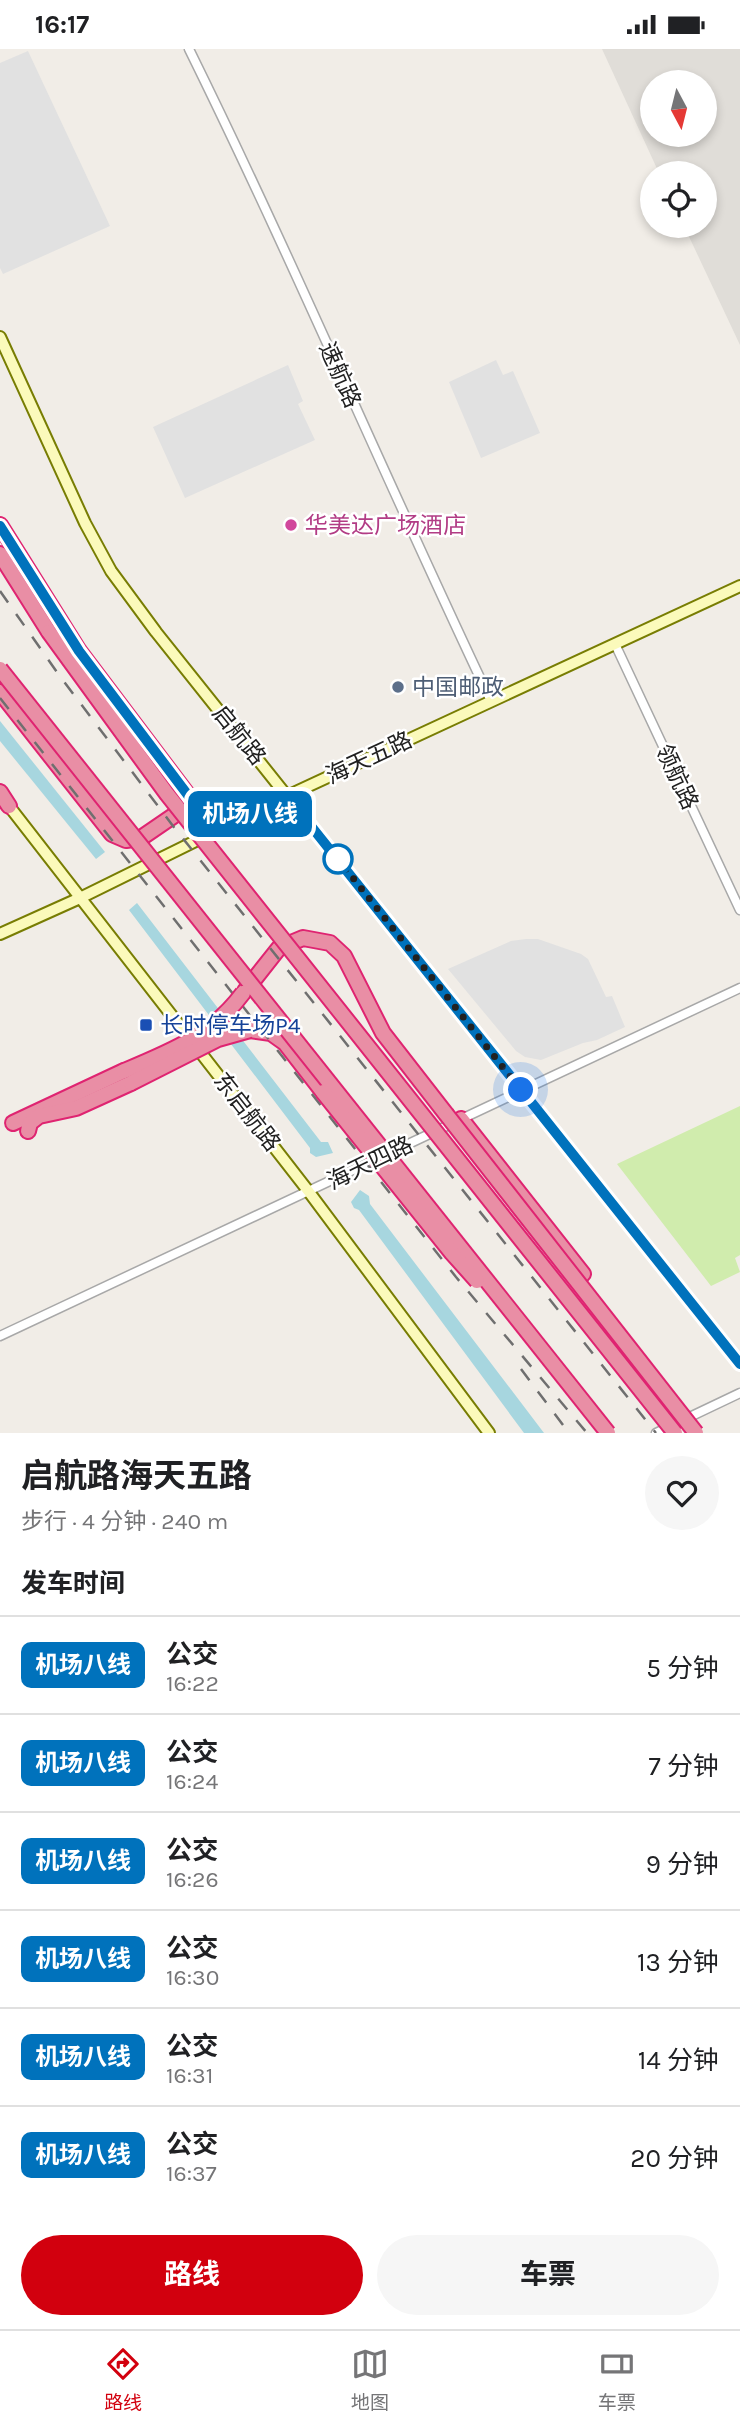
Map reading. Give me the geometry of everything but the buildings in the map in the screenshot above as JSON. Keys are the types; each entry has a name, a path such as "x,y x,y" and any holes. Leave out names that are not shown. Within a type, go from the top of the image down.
{"highway":[{"path":"0,525 79,651 215,831"},
{"path":"0,554 49,632 167,794 675,1433"},
{"path":"0,669 608,1433"},
{"path":"0,692 112,834 126,840 141,838 179,811 184,798 178,782"},
{"path":"27,1131 30,1123 39,1116 76,1108 200,1035 228,1014 279,948 303,938 330,943 344,956 383,1033 696,1433"},
{"path":"13,1123 218,1039 250,1030 271,1033 285,1043 452,1253 492,1298 526,1329"},
{"path":"461,1119 650,1361 664,1391"}],"street":[{"name":"速航路","path":"189,49 251,176 438,591 491,701"},
{"name":"启航路","path":"0,337 85,523 111,571 156,632 740,1364"},
{"name":"海天五路","path":"0,934 80,898 287,796 740,586"},
{"name":"领航路","path":"615,644 740,910"},
{"name":"东启航路","path":"3,798 309,1192 489,1433"},
{"name":"海天四路","path":"0,1336 740,988"},
{"path":"656,1433 740,1393"}],"shaded area":[{"path":"602,49 740,49 740,345 690,238 717,238 717,161 653,161 647,147 718,147 718,70 640,70 640,132"},
{"path":"28,51 110,226 3,274 0,268 0,63"},
{"path":"496,360 503,375 513,371 540,433 481,458 449,382"},
{"path":"288,365 303,401 298,404 315,440 185,498 153,427"},
{"path":"538,939 588,959 606,997 612,996 625,1027 541,1060 525,1057 516,1051 448,969 511,941"}],"green space":[{"path":"740,1106 740,1255 735,1258 740,1272 711,1286 617,1164"}],"water":[{"path":"0,721 105,852 96,859 0,741"},
{"path":"137,903 321,1142 328,1142 333,1153 316,1157 310,1153 310,1148 129,910"},
{"path":"360,1190 369,1196 370,1204 544,1433 524,1433 359,1210 354,1208 351,1202"}],"railway":[{"path":"0,591 59,675 173,826 656,1433"},
{"path":"0,698 456,1277 587,1433"},
{"path":"521,1369 569,1433"}],"bus line":[{"name":"机场八线","path":"0,526 79,651 215,831 287,796 740,1364"}],"place":[{"name":"华美达广场酒店","path":"291,525"},
{"name":"中国邮政","path":"398,687"},
{"name":"长时停车场P4","path":"146,1025"}],"route":[{"path":"338,859 521,1090"}]}
